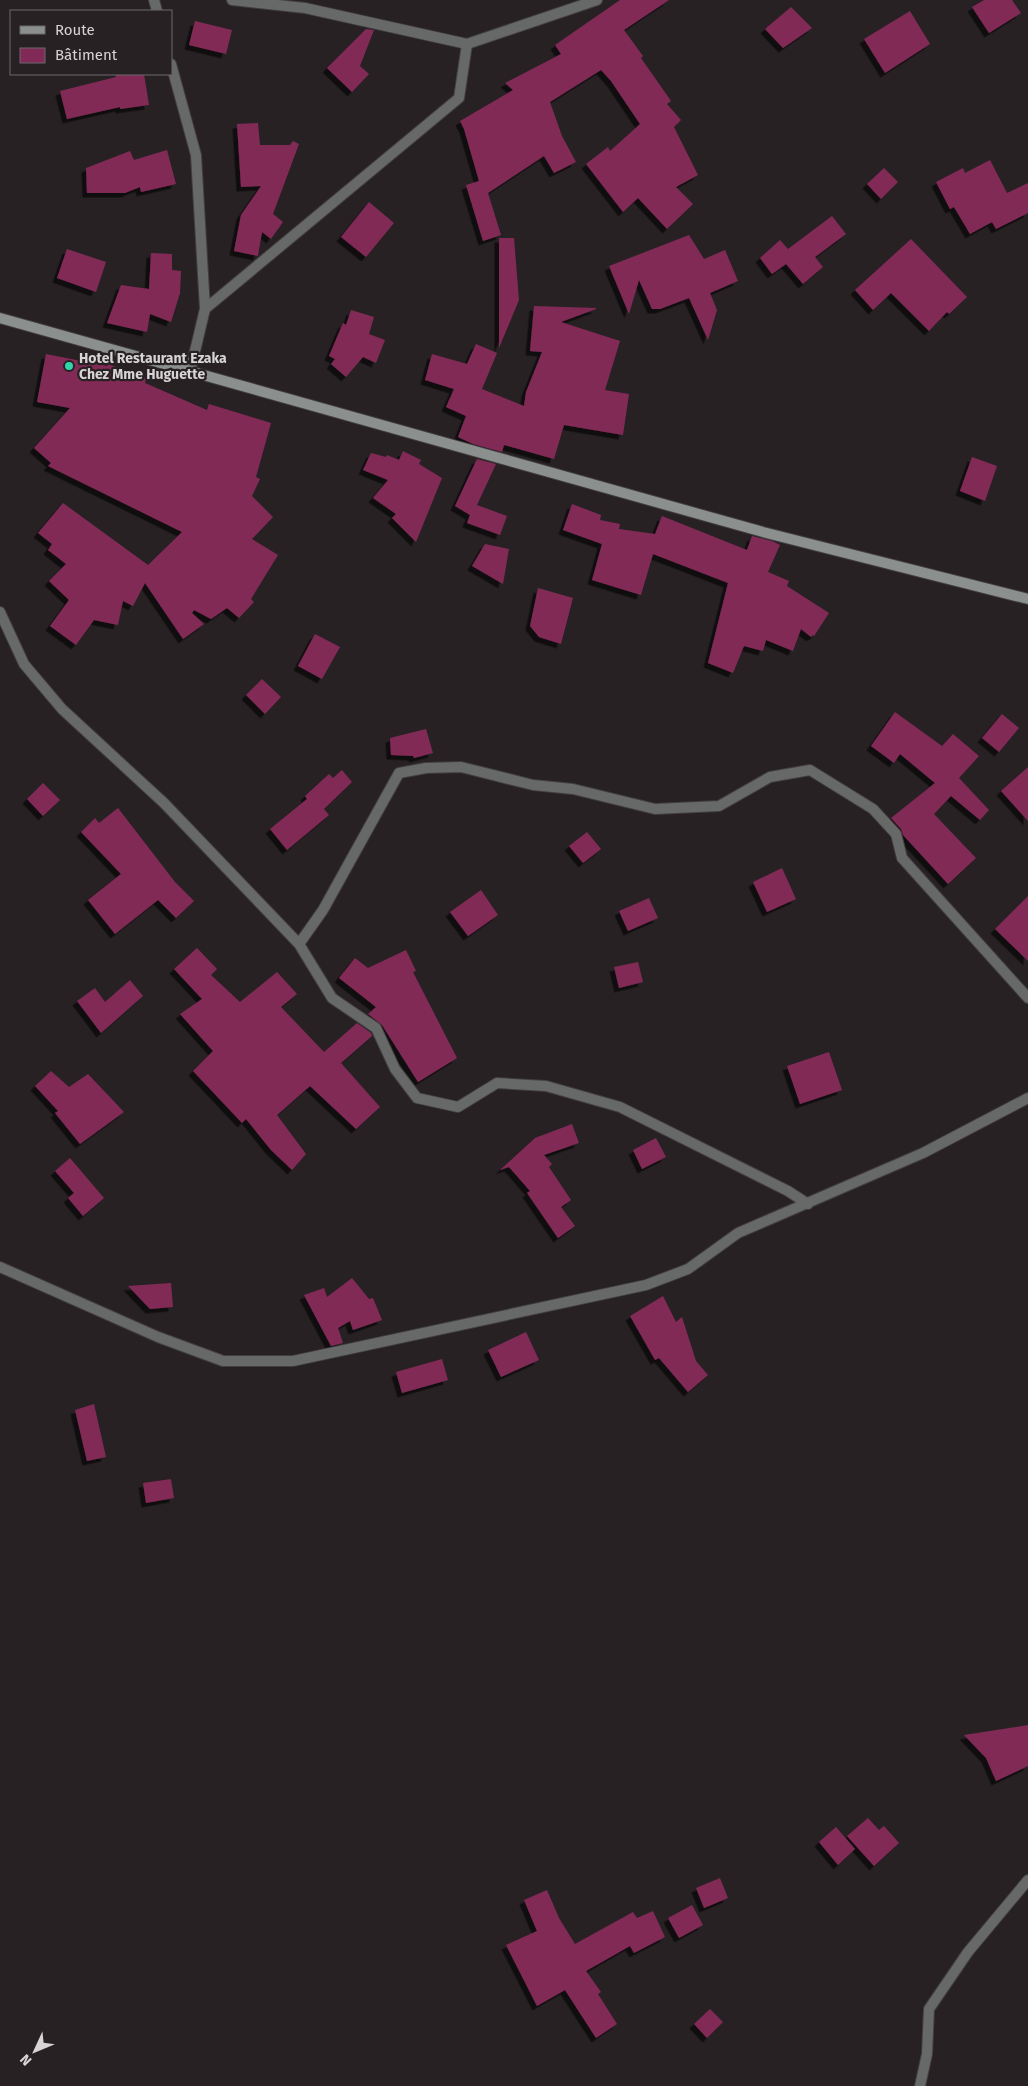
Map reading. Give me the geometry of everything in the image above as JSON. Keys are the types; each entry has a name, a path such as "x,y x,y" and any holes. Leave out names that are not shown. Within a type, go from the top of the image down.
{"street":[{"path":"232,0 305,8 467,44 597,0"},
{"path":"205,309 459,98 467,44"},
{"path":"172,68 196,155 205,309 190,372"},
{"path":"0,318 763,532 1028,599"},
{"path":"0,612 24,664 62,709 164,803 299,944 332,998 376,1028 394,1069 417,1098 458,1107 497,1083 546,1086 620,1108 788,1191 808,1204"},
{"path":"299,944 323,910 399,773 426,768 461,766 534,785 573,789 654,808 719,806 770,777 810,770 873,809 896,834 902,858 1028,998"},
{"path":"0,1267 158,1337 223,1360 293,1361 646,1285 688,1269 738,1233 923,1153 1028,1098"},
{"path":"920,2086 927,2054 929,2009 968,1952 1028,1880"}],"building":[{"path":"620,0 669,0 624,30 671,101 667,104 681,120 674,127 698,175 676,187 693,204 667,229 638,198 623,212 586,164 608,147 610,151 640,124 611,81 601,70 550,102 562,136 576,162 554,173 544,156 488,193 501,235 483,241 466,185 479,181 460,121 513,90 505,83 561,54 555,45"},
{"path":"984,0 1012,0 1021,13 989,33 972,7"},
{"path":"791,7 812,28 783,48 765,29"},
{"path":"910,11 930,44 885,73 864,39"},
{"path":"195,21 232,30 226,54 189,45"},
{"path":"366,29 374,30 360,66 369,74 352,92 327,68"},
{"path":"115,75 144,75 149,105 120,109 120,107 67,119 60,91 116,77"},
{"path":"258,123 260,145 290,145 293,141 299,144 273,214 283,222 271,239 262,232 258,256 234,251 241,215 261,186 241,187 237,124"},
{"path":"167,150 176,184 141,192 140,187 125,193 87,193 86,168 130,151 134,160"},
{"path":"990,160 1007,193 1028,183 1028,213 996,229 992,222 970,234 954,207 950,209 936,182 963,168 965,173"},
{"path":"884,168 898,182 881,199 867,184"},
{"path":"369,202 394,223 366,257 341,237"},
{"path":"832,216 846,234 815,257 823,267 803,284 786,264 772,274 760,258 780,240 788,249"},
{"path":"689,235 704,259 725,250 738,281 710,293 717,310 708,340 689,298 660,309 652,309 639,280 629,314 609,266"},
{"path":"499,238 514,238 519,300 499,348"},
{"path":"911,239 967,297 949,314 947,312 929,331 891,293 873,310 855,290"},
{"path":"67,249 106,262 96,292 57,278"},
{"path":"151,253 172,254 172,270 181,271 180,293 171,322 150,314 147,332 107,323 121,285 149,289"},
{"path":"534,306 596,308 561,322 620,341 605,390 629,394 623,435 564,425 554,459 504,445 502,452 473,444 458,437 466,416 446,407 454,389 425,380 432,354 467,364 476,344 497,353 482,389 524,406 526,392 542,352 530,351"},
{"path":"351,310 374,317 369,334 385,340 376,363 363,357 346,377 331,364 335,359 329,356 343,323 346,325"},
{"path":"46,354 107,366 108,364 147,378 145,383 207,410 209,404 271,423 256,477 260,479 252,496 273,517 252,539 278,555 251,599 254,602 239,618 227,608 211,619 194,610 192,613 204,624 183,639 145,583 133,606 123,601 118,625 94,620 76,645 50,626 69,600 49,581 66,564 48,550 52,544 38,533 63,503 148,565 182,532 48,466 51,463 34,448 70,408 37,402"},
{"path":"403,451 421,460 419,464 442,478 416,542 392,518 396,514 373,498 388,480 363,470 371,453 386,457 387,455 399,460"},
{"path":"972,457 997,466 985,501 960,491"},
{"path":"477,459 496,464 477,505 507,516 500,535 467,523 470,515 455,506"},
{"path":"572,504 601,515 600,520 620,524 619,529 655,534 662,516 747,550 752,536 772,541 780,545 768,572 789,581 787,586 829,613 814,636 811,637 801,629 793,651 766,640 763,651 744,646 733,673 708,663 728,583 653,554 641,595 592,580 602,544 563,530"},
{"path":"485,544 509,549 503,584 472,566"},
{"path":"538,588 573,598 561,644 539,637 530,626"},
{"path":"315,634 340,647 322,679 298,666"},
{"path":"262,679 281,697 265,714 246,695"},
{"path":"895,712 942,746 953,734 979,756 959,778 989,810 980,820 951,796 934,814 976,858 948,884 903,835 901,829 891,818 935,783 900,754 894,763 871,746"},
{"path":"1002,714 1019,728 999,752 982,738"},
{"path":"426,729 433,753 414,758 413,756 391,755 390,738"},
{"path":"1028,767 1028,821 1001,791"},
{"path":"342,770 352,782 324,809 329,815 287,850 270,829 307,799 305,796 329,774 333,778"},
{"path":"43,783 60,800 43,816 27,799"},
{"path":"118,808 175,882 194,901 176,918 158,900 115,934 88,900 121,874 81,832 95,818 99,823"},
{"path":"587,832 601,849 583,863 569,846"},
{"path":"782,868 796,899 767,912 753,882"},
{"path":"481,890 498,915 468,936 450,912"},
{"path":"1028,896 1028,961 995,929"},
{"path":"649,898 658,918 628,931 619,911"},
{"path":"197,948 217,969 211,975 240,1002 277,972 297,994 281,1007 324,1052 357,1023 371,1033 372,1036 341,1063 380,1107 356,1129 310,1086 277,1115 306,1154 292,1170 271,1150 246,1119 242,1123 193,1071 213,1051 180,1014 202,999 174,969"},
{"path":"406,950 416,971 413,972 457,1058 418,1082 382,1025 368,1014 376,1007 339,978 355,958 368,968"},
{"path":"638,962 643,982 619,988 614,967"},
{"path":"130,980 143,996 101,1033 77,1001 95,988 105,1002"},
{"path":"829,1052 842,1090 800,1104 787,1066"},
{"path":"51,1071 69,1087 88,1074 124,1112 80,1144 55,1113 58,1111 35,1086"},
{"path":"572,1124 579,1143 544,1155 552,1164 549,1167 571,1200 561,1207 575,1226 558,1238 527,1193 530,1191 509,1167 500,1170 535,1138"},
{"path":"656,1138 666,1157 642,1169 633,1150"},
{"path":"70,1158 104,1198 83,1216 68,1198 74,1193 55,1171"},
{"path":"352,1278 369,1299 373,1298 382,1320 353,1330 350,1321 338,1328 343,1343 331,1346 304,1295 324,1288 327,1297"},
{"path":"171,1283 173,1307 150,1309 128,1286"},
{"path":"663,1296 676,1322 682,1317 696,1361 708,1375 688,1392 659,1358 655,1360 630,1316"},
{"path":"526,1332 539,1360 501,1377 488,1350"},
{"path":"442,1359 448,1380 402,1393 396,1372"},
{"path":"94,1404 106,1457 87,1461 75,1410"},
{"path":"171,1479 174,1498 146,1503 143,1483"},
{"path":"1028,1725 1028,1766 996,1781 986,1758 964,1735"},
{"path":"868,1818 879,1830 884,1826 899,1843 874,1866 847,1836"},
{"path":"836,1827 855,1849 838,1865 819,1842"},
{"path":"720,1878 728,1898 704,1908 696,1888"},
{"path":"547,1890 559,1918 575,1944 633,1912 637,1918 653,1911 665,1937 634,1953 630,1946 586,1971 601,1992 598,1994 617,2024 596,2038 565,1990 537,2006 506,1945 537,1931 524,1900"},
{"path":"692,1905 703,1925 679,1938 668,1918"},
{"path":"710,2009 723,2022 707,2038 694,2024"}],"place":[{"name":"Hotel Restaurant Ezaka Chez Mme Huguette","path":"69,366"}]}
